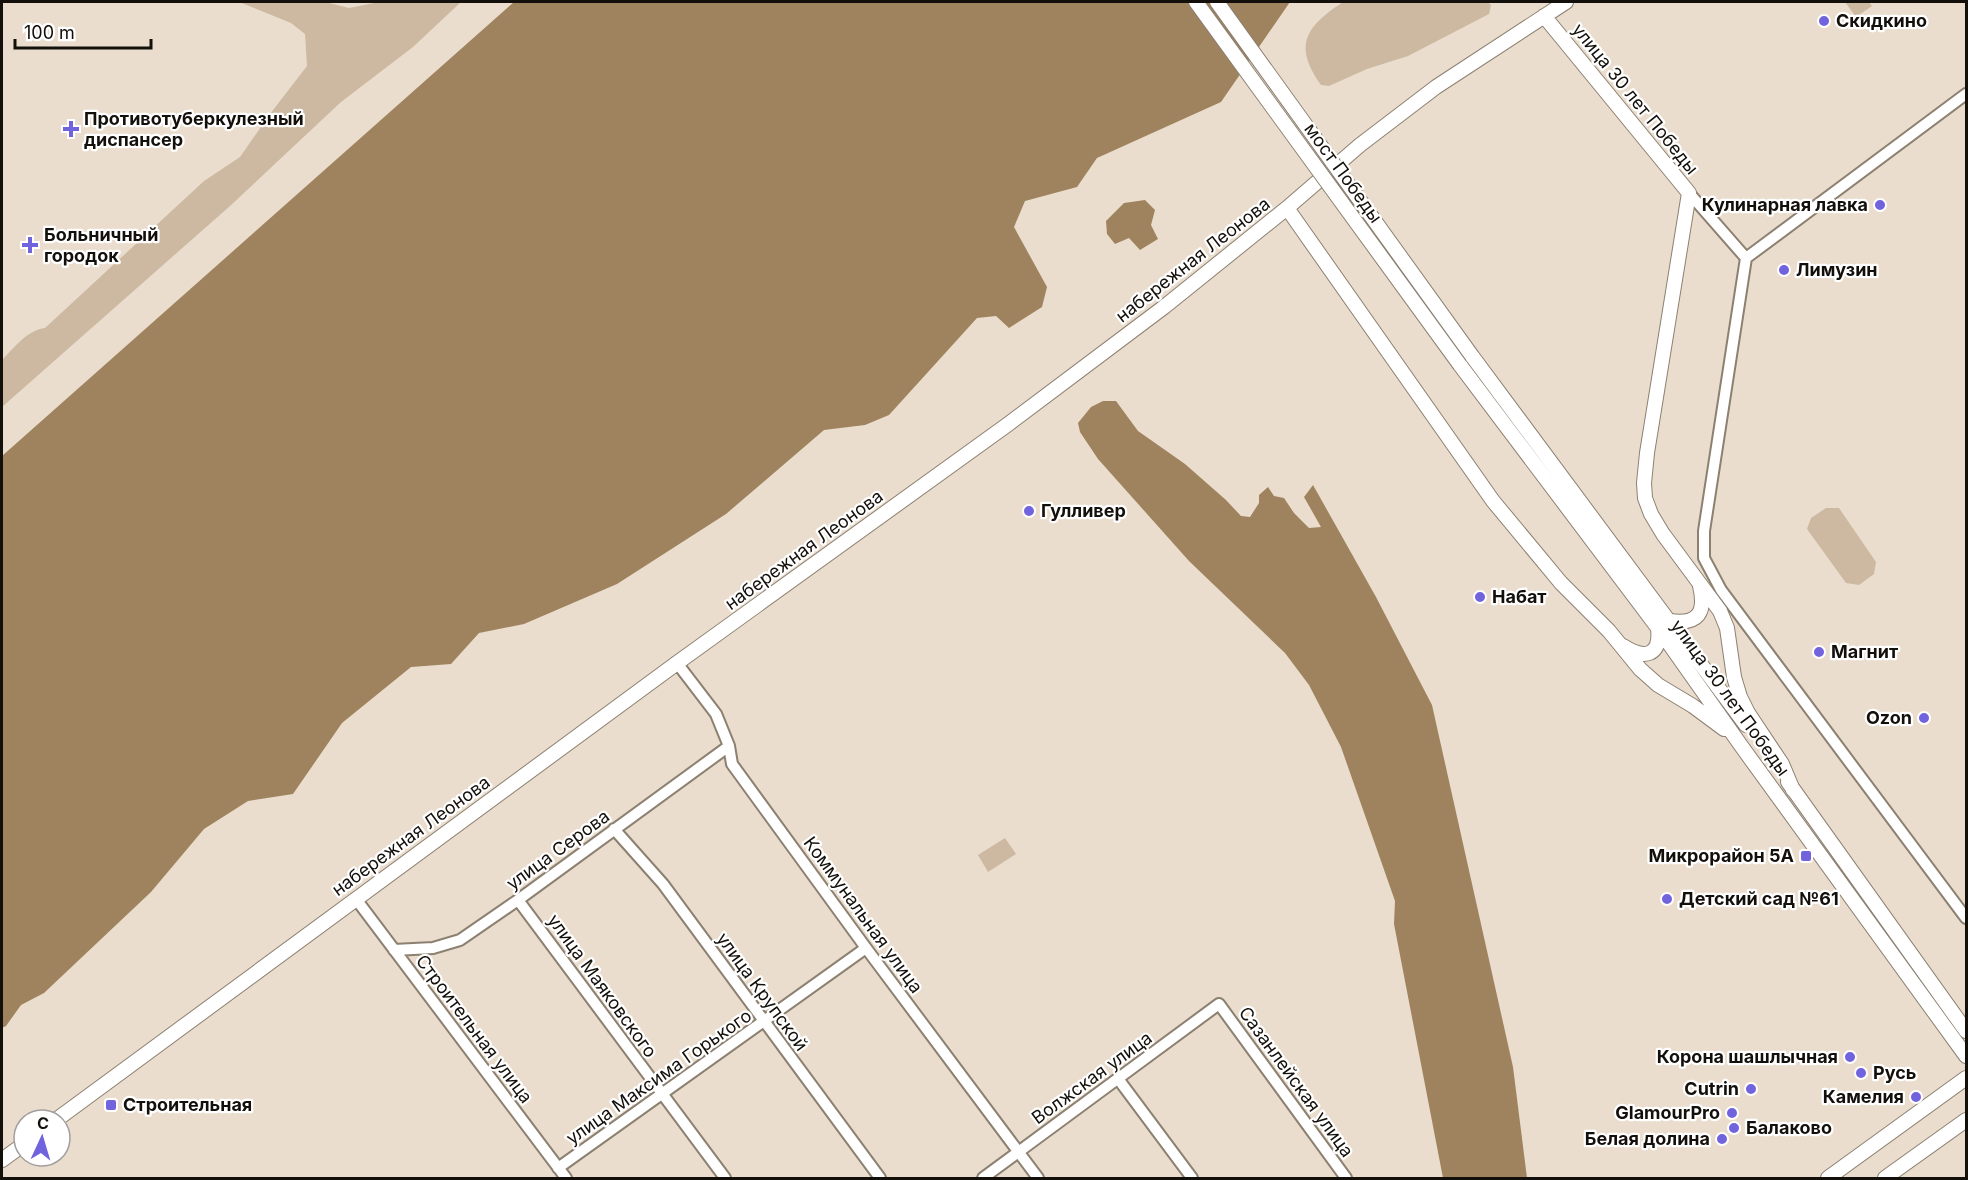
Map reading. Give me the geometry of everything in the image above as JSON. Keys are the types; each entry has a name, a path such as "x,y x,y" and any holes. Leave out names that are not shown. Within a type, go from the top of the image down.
{"main road":[{"name":"мост Победы","path":"1196,2 1460,365"},
{"path":"1217,2 1664,624 1793,790 1966,1032"},
{"name":"набережная Леонова","path":"72,1108 677,663 1007,425 1164,307 1360,146 1436,87 1566,2"},
{"name":"улица 30 лет Победы","path":"1544,16 1689,193 1647,453 1645,498 1663,534 1720,611 1727,628 1734,677 1740,697 1782,764 1793,790"},
{"path":"1287,208 1493,501 1560,584 1619,644 1640,669 1658,685 1722,727 1742,747"},
{"name":"улица 30 лет Победы","path":"1460,365 1664,624 1742,747 1966,1056"},
{"path":"1664,624 1696,618 1703,604 1699,584"},
{"path":"1619,644 1633,652 1647,654 1658,646 1664,624"},
{"path":"1828,1179 1966,1078"},
{"path":"1885,1179 1966,1120"}],"street":[{"path":"1966,94 1746,258 1704,531 1704,558 1707,568 1728,600 1966,918"},
{"path":"1689,193 1746,258"},
{"name":"Коммунальная улица","path":"677,663 716,714 729,746 732,764 1038,1179"},
{"name":"улица Серова","path":"394,950 433,948 460,940 729,746"},
{"name":"улица Крупской","path":"614,829 663,884 880,1179"},
{"name":"Строительная улица","path":"356,899 566,1179"},
{"name":"улица Маяковского","path":"518,900 725,1179"},
{"name":"улица Максима Горького","path":"558,1168 866,948"},
{"name":"Волжская улица","path":"983,1179 1219,1004"},
{"name":"Сазанлейская улица","path":"1219,1004 1346,1179"},
{"path":"1119,1080 1192,1179"}],"shaded area":[{"path":"239,2 325,2 349,8 379,2 461,2 413,47 341,102 230,206 2,407 2,360 32,332 45,328 204,181 240,157 307,66 305,34 291,23"},
{"path":"514,2 1290,2 1221,102 1097,158 1077,187 1025,201 1014,227 1047,287 1042,307 1009,328 996,316 977,318 889,415 865,425 824,430 726,514 617,584 524,624 479,633 451,664 411,667 342,723 293,794 248,801 204,829 151,892 44,993 21,1005 6,1026 2,1028 2,456"},
{"path":"1343,2 1488,2 1491,5 1489,14 1408,56 1367,69 1329,86 1321,85 1307,59 1307,38 1320,20"},
{"path":"1845,2 1869,2 1872,6 1856,17"},
{"path":"1145,200 1155,210 1151,225 1158,239 1140,250 1129,238 1115,244 1107,234 1106,221 1124,203"},
{"path":"1103,401 1116,401 1138,431 1185,464 1241,516 1250,517 1259,503 1259,495 1268,487 1274,496 1284,498 1294,513 1309,528 1321,527 1304,497 1313,485 1376,597 1432,705 1513,1067 1527,1178 1443,1178 1394,924 1395,901 1341,747 1309,685 1285,653 1189,561 1098,459 1080,432 1078,423 1091,407"},
{"path":"1826,508 1839,508 1876,562 1874,574 1859,585 1846,583 1807,529 1811,518"},
{"path":"1005,838 1016,854 988,872 978,855"}],"place":[{"name":"Скидкино","path":"1824,21"},
{"name":"Противотуберкулезный диспансер","path":"71,129"},
{"name":"Кулинарная лавка","path":"1880,205"},
{"name":"Больничный городок","path":"30,245"},
{"name":"Лимузин","path":"1784,270"},
{"name":"Гулливер","path":"1029,511"},
{"name":"Набат","path":"1480,597"},
{"name":"Магнит","path":"1819,652"},
{"name":"Ozon","path":"1924,718"},
{"name":"Микрорайон 5А","path":"1806,856"},
{"name":"Детский сад №61","path":"1667,899"},
{"name":"Корона шашлычная","path":"1850,1057"},
{"name":"Русь","path":"1861,1073"},
{"name":"Cutrin","path":"1751,1089"},
{"name":"Камелия","path":"1916,1097"},
{"name":"Строительная","path":"111,1105"},
{"name":"GlamourPro","path":"1732,1113"},
{"name":"Балаково","path":"1734,1128"},
{"name":"Белая долина","path":"1722,1139"}]}
